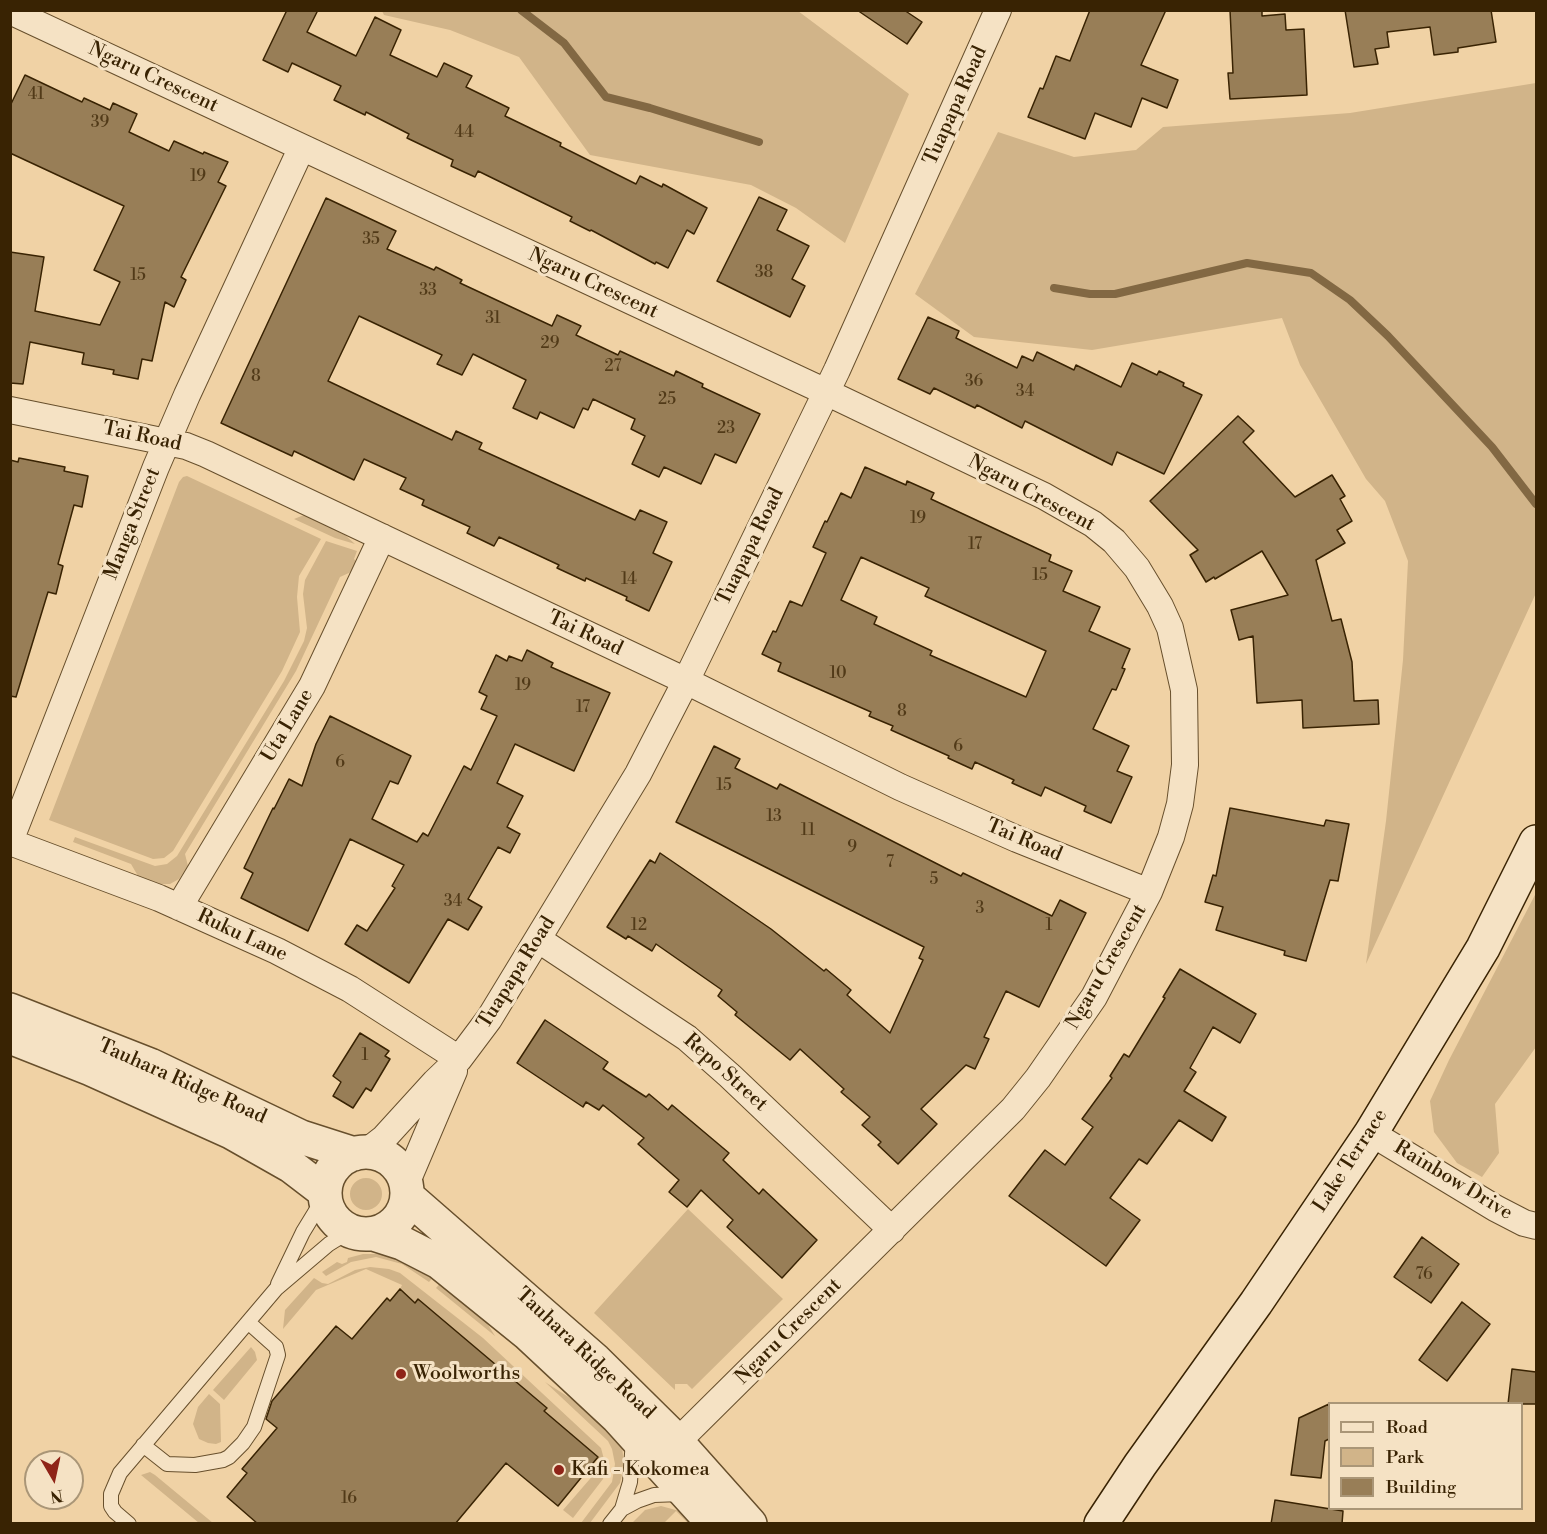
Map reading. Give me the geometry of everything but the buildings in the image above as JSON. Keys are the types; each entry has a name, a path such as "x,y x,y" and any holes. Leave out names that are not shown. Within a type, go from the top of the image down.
{"street":[{"name":"Tuapapa Road","path":"360,1153 384,1138 459,1059 489,1019 638,774 686,681 826,392 998,10"},
{"name":"Ngaru Crescent","path":"10,11 826,392 1078,515 1103,531 1118,546 1149,586 1170,628 1184,690 1185,765 1180,804 1171,837 1149,892 1094,997 1038,1078 990,1134 677,1442"},
{"name":"Manga Street","path":"10,842 166,442 302,148"},
{"name":"Tai Road","path":"10,410 190,447 686,681 948,809 1149,892"},
{"name":"Uta Lane","path":"179,907 312,686 382,537"},
{"name":"Ruku Lane","path":"10,842 179,907 319,971 459,1059"},
{"name":"Lake Terrace","path":"1101,1524 1140,1465 1256,1303 1371,1133 1483,948 1536,842"},
{"name":"Repo Street","path":"539,940 687,1038 892,1230"},
{"name":"Tauhara Ridge Road","path":"10,1010 150,1065 301,1137 360,1153 385,1156 395,1163 402,1173 407,1190 572,1338 677,1442 750,1524"},
{"name":"Tauhara Ridge Road","path":"10,1037 101,1073 231,1132 281,1160 325,1194 332,1215 340,1225 420,1250 458,1277 528,1334 633,1433 714,1524"},
{"name":"Tuapapa Road","path":"407,1190 459,1059"},
{"name":"Rainbow Drive","path":"1371,1133 1495,1208 1524,1223 1536,1226"},
{"path":"325,1194 327,1180 332,1170 340,1161 360,1153"},
{"path":"362,1232 385,1230 400,1216 407,1190"},
{"name":"Lake Terrace","path":"1089,1524 1140,1465"}],"lane":[{"path":"276,1289 303,1232 325,1194"},
{"path":"129,1524 113,1510 111,1494 120,1473 276,1289 329,1244 362,1232"},
{"path":"143,1445 167,1464 195,1465 223,1460 243,1443 254,1427 278,1355 276,1347 248,1322"},
{"path":"622,1509 631,1474 633,1433"},
{"path":"610,1524 622,1509 637,1500 654,1495 689,1495"}],"green space":[{"path":"382,11 798,11 909,94 845,243 796,208 751,185 590,155 519,57 450,30 384,15"},
{"path":"1536,83 1536,593 1366,964 1386,821 1403,660 1408,561 1385,501 1366,479 1300,365 1282,318 1092,350 974,337 915,294 998,132 1074,157 1136,150 1163,127 1350,113"},
{"path":"187,476 321,539 299,576 297,597 300,632 282,671 173,851 164,858 153,859 49,820 179,482"},
{"path":"304,515 345,535 355,544 335,538 294,519"},
{"path":"326,541 357,551 354,559 356,561 351,572 340,577 296,671 185,854 188,866 179,879 170,884 159,884 138,876 131,864 73,842 75,837 155,866 167,864 177,856 284,681 304,641 307,628 303,594 305,580"},
{"path":"1536,893 1536,1047 1495,1104 1499,1153 1482,1177 1457,1163 1434,1132 1430,1101"},
{"path":"366,1178 377,1183 382,1194 377,1205 366,1210 355,1205 350,1194 355,1183"},
{"path":"688,1209 783,1299 692,1389 687,1384 675,1384 675,1390 594,1313"},
{"path":"363,1254 390,1254 436,1274 429,1282 402,1264 376,1257 351,1262 326,1276 322,1272 337,1262 342,1264 347,1262 348,1258"},
{"path":"370,1267 400,1273 483,1338 601,1448 606,1467 603,1479 573,1518 563,1510 602,1465 598,1457 553,1419 542,1414 547,1407 418,1300 415,1303 400,1289 402,1285 366,1269 316,1290 283,1329 285,1310 314,1278 328,1284 355,1270"},
{"path":"443,1280 479,1310 495,1336 436,1288"},
{"path":"251,1347 257,1360 224,1400 213,1390"},
{"path":"545,1382 592,1412 622,1446 624,1466 619,1468 619,1473 622,1475 620,1483 590,1523 581,1523 612,1482 615,1464 612,1449 608,1441"},
{"path":"209,1394 220,1404 221,1442 216,1444 199,1439 193,1424 198,1407"},
{"path":"150,1472 213,1523 199,1523 141,1475"},
{"path":"661,1506 683,1512 683,1516 694,1521 688,1523 676,1511 664,1523 631,1524 645,1510"}],"waterway":[{"path":"521,10 564,43 606,97 650,108 759,142"},
{"path":"1054,288 1090,294 1115,294 1247,263 1311,273 1350,300 1388,336 1492,447 1536,504"}],"place":[{"name":"Woolworths","path":"401,1374"},
{"name":"Kafi - Kokomea","path":"559,1470"}]}
